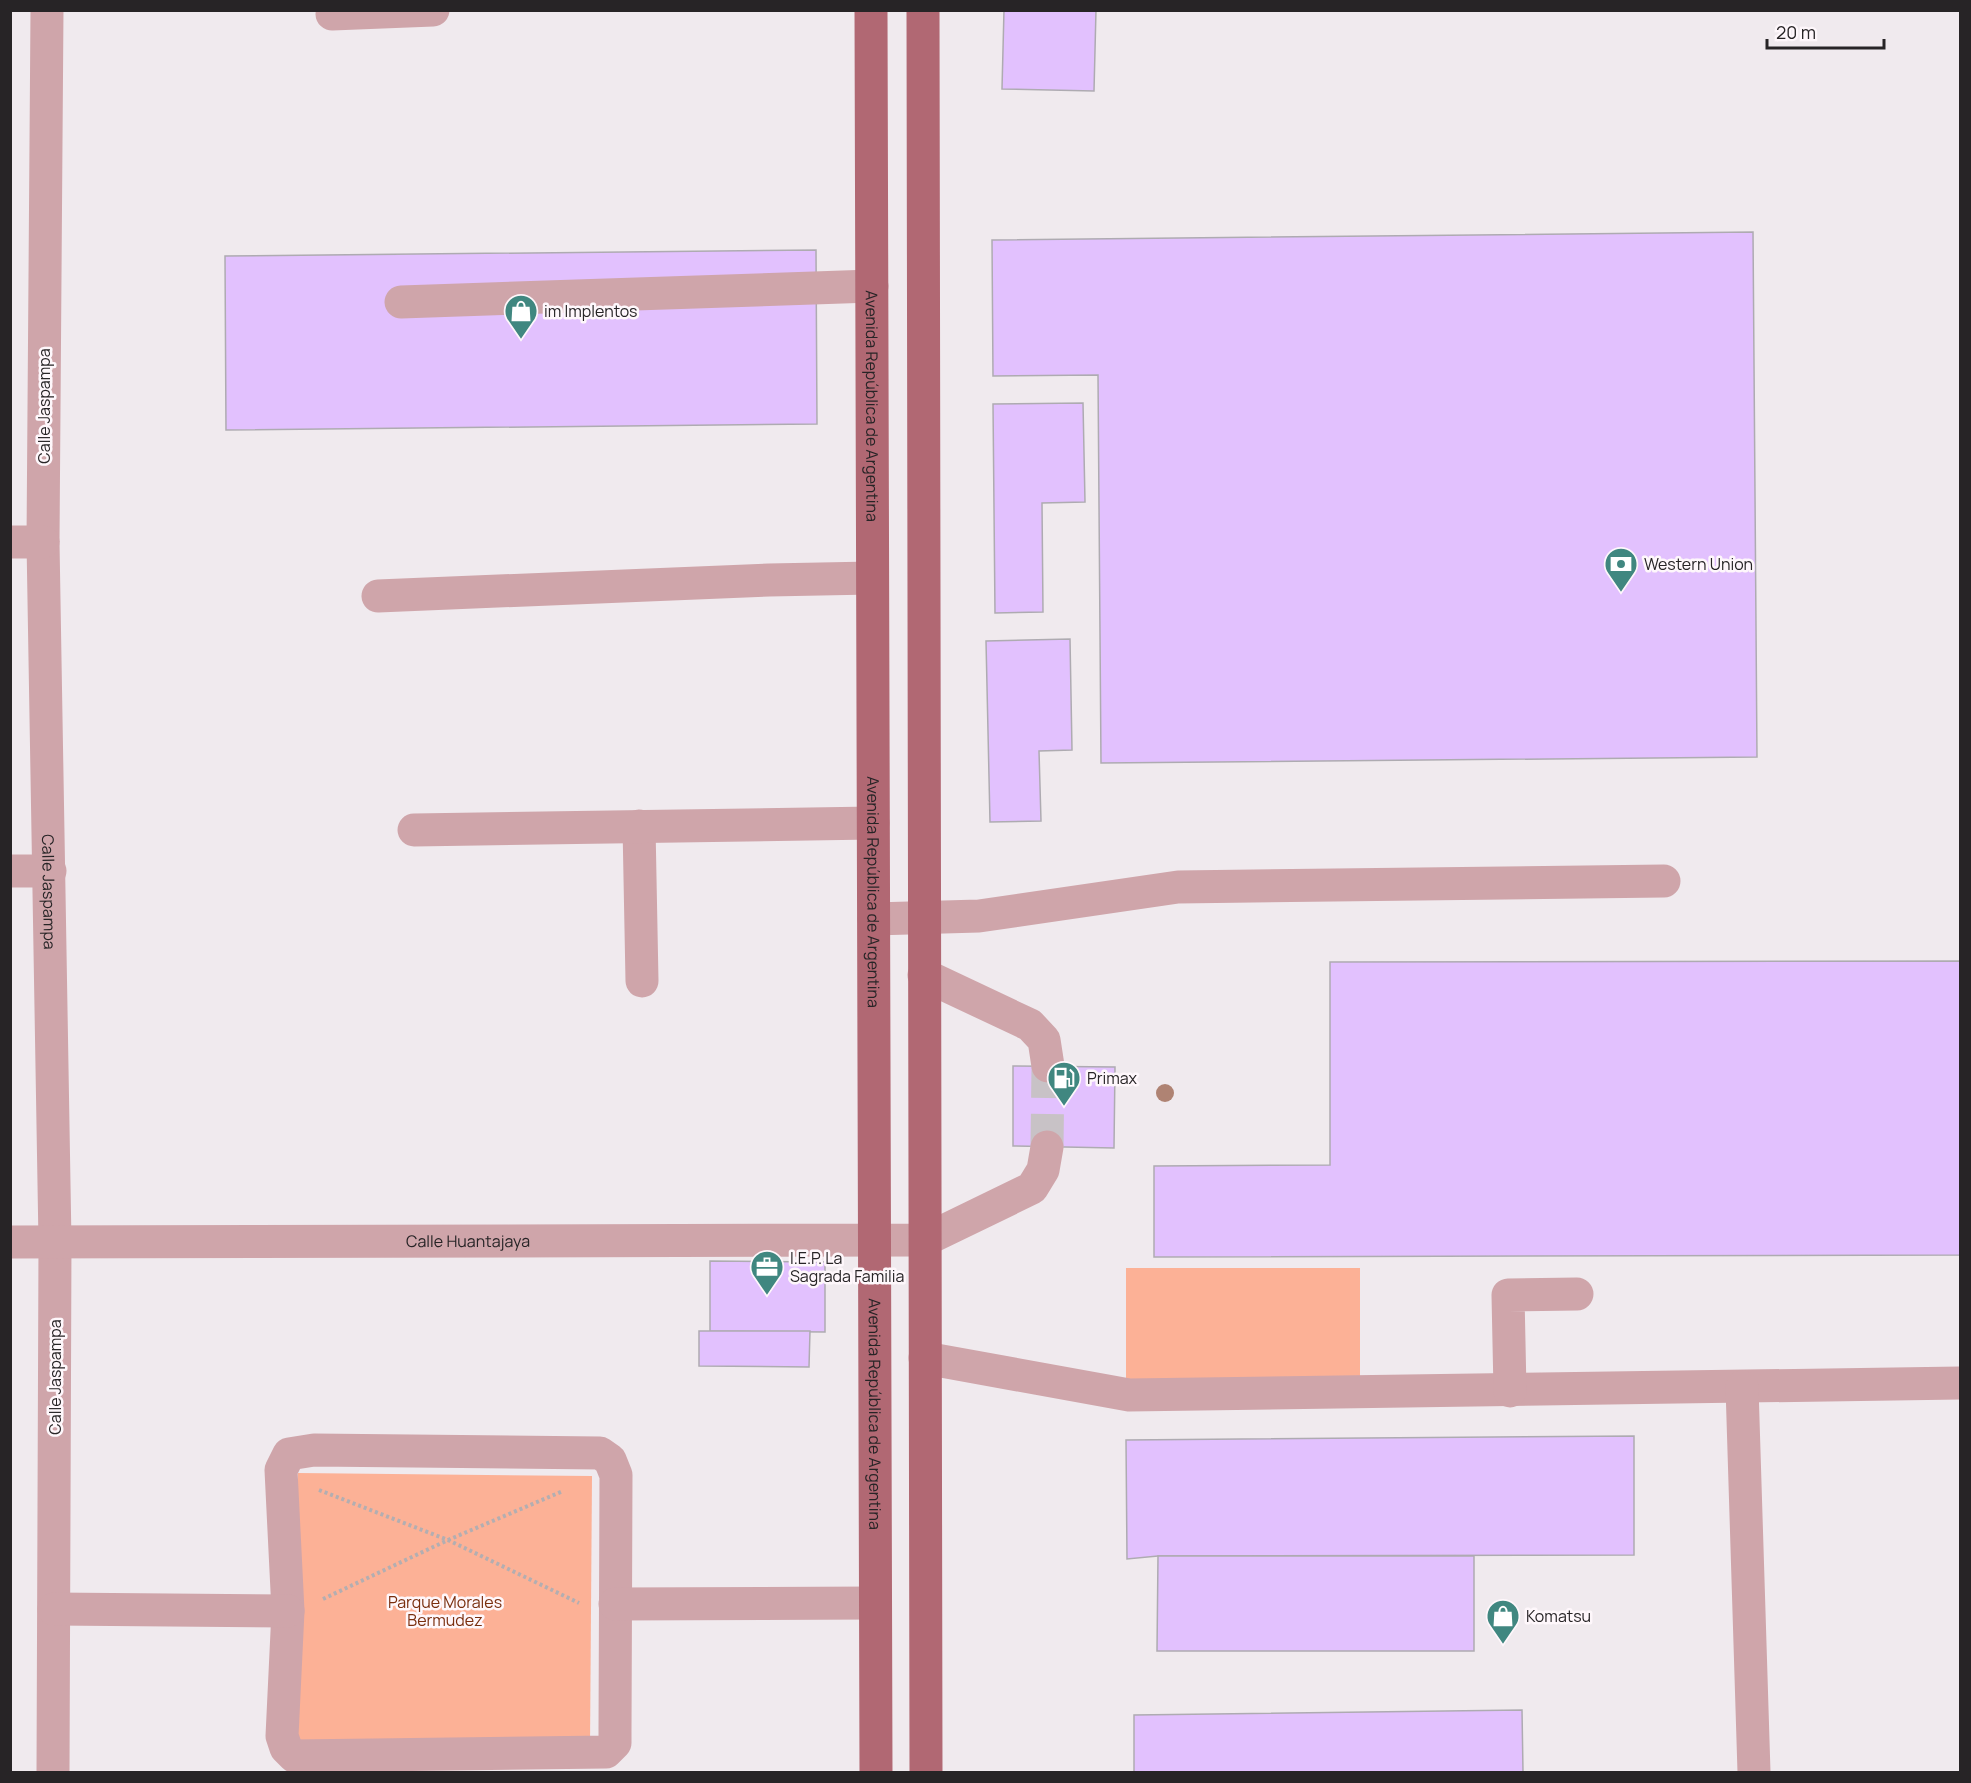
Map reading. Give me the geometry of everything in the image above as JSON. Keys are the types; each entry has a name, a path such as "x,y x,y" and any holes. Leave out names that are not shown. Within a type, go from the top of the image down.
{"main road":[{"name":"Avenida República de Argentina","path":"871,10 876,1773"},
{"path":"923,10 926,1773"}],"street":[{"name":"Calle Jaspampa","path":"47,10 42,542 50,871 55,1242 53,1773"},
{"path":"332,14 433,10"},
{"path":"401,302 872,286"},
{"path":"10,542 42,542"},
{"path":"378,596 872,578"},
{"path":"414,830 873,823"},
{"path":"639,826 642,981"},
{"path":"10,871 50,871"},
{"path":"874,919 979,916 1178,887 1664,881"},
{"path":"924,975 1030,1026 1044,1040 1048,1066"},
{"path":"925,1240 1032,1188 1043,1170 1047,1147"},
{"name":"Calle Huantajaya","path":"10,1242 925,1240"},
{"path":"1510,1391 1508,1295 1577,1294"},
{"path":"925,1358 1129,1395 1960,1383"},
{"path":"1742,1387 1754,1773"},
{"path":"315,1450 600,1453 610,1460 616,1475 615,1743 606,1752 294,1756 286,1748 282,1736 288,1611 281,1470 289,1454 315,1450"},
{"path":"615,1604 875,1603"},
{"path":"54,1609 288,1611"}],"path":[{"path":"289,1454 299,1482 448,1540 587,1607 615,1604"},
{"path":"288,1611 302,1609 448,1540 589,1480 610,1460"}],"green space":[{"path":"1126,1268 1360,1268 1360,1383 1126,1382"},
{"name":"Parque Morales Bermudez","path":"298,1473 592,1476 590,1746 307,1749 297,1735"}],"building":[{"path":"1004,10 1096,10 1094,91 1002,89"},
{"path":"1753,232 1757,757 1101,763 1098,375 993,376 992,240"},
{"name":"im Implentos","path":"816,250 817,424 226,430 225,256"},
{"path":"1083,403 1085,502 1042,503 1043,612 995,613 993,404"},
{"path":"1070,639 1072,750 1039,751 1041,821 990,822 986,641"},
{"path":"1960,961 1960,1255 1154,1257 1154,1166 1330,1165 1330,962"},
{"name":"Primax","path":"1013,1066 1115,1067 1114,1148 1013,1146"},
{"name":"I.E.P. La Sagrada Familia","path":"710,1261 825,1262 825,1332 710,1331"},
{"path":"699,1331 810,1331 809,1367 699,1366"},
{"path":"1634,1436 1634,1555 1158,1556 1127,1559 1126,1440"},
{"path":"1158,1556 1474,1556 1474,1651 1157,1651"},
{"path":"1522,1710 1523,1772 1134,1772 1134,1715"}],"tunnel":[{"path":"1047,1147 1048,1066"}],"place":[{"name":"im Implentos","path":"521,340"},
{"name":"Western Union","path":"1621,593"},
{"name":"Primax","path":"1064,1107"},
{"name":"I.E.P. La Sagrada Familia","path":"767,1296"},
{"name":"Komatsu","path":"1503,1645"}]}
